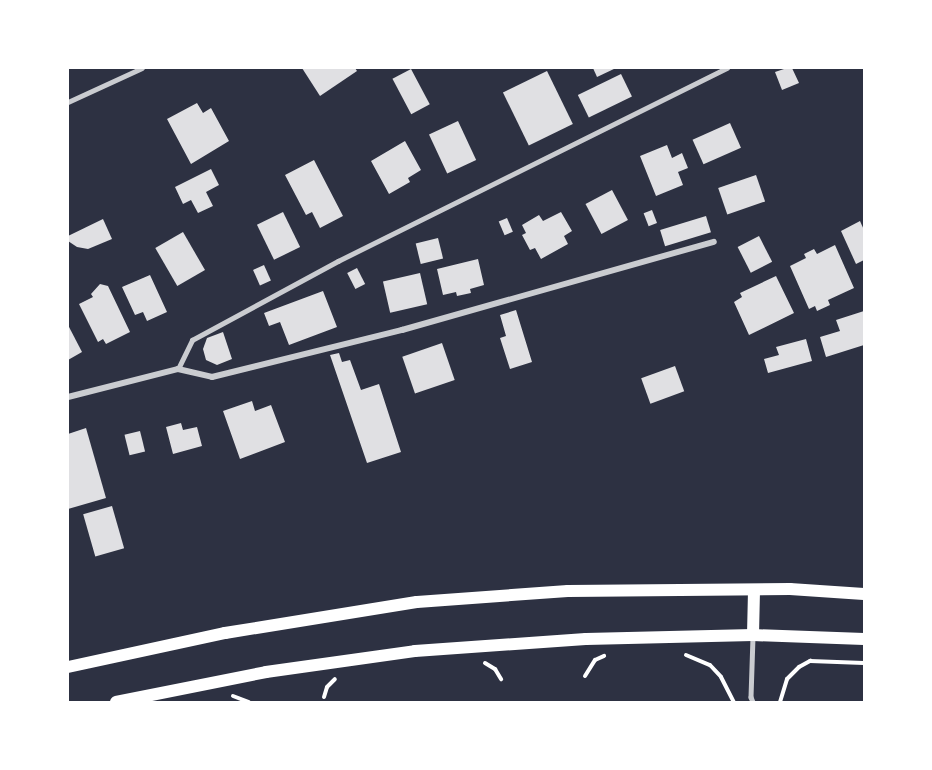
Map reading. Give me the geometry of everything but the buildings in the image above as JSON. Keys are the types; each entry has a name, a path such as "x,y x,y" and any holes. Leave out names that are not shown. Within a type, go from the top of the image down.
{"main road":[{"path":"68,667 225,633 417,602 568,591 754,590 864,594"},
{"path":"753,635 754,590"},
{"path":"117,702 266,672 415,651 586,639 753,635 864,639"}],"street":[{"path":"68,397 178,369 212,377 402,330 714,242"}],"lane":[{"path":"68,102 142,68"},
{"path":"178,369 192,340 338,261 727,68"},
{"path":"753,635 751,697 753,702"}],"path":[{"path":"680,653 696,657 710,665 721,677 734,702"},
{"path":"585,676 595,660 614,656"},
{"path":"780,702 788,679 799,667 810,661 864,663"},
{"path":"478,662 495,669 501,679"},
{"path":"324,697 327,687 343,676"}]}
